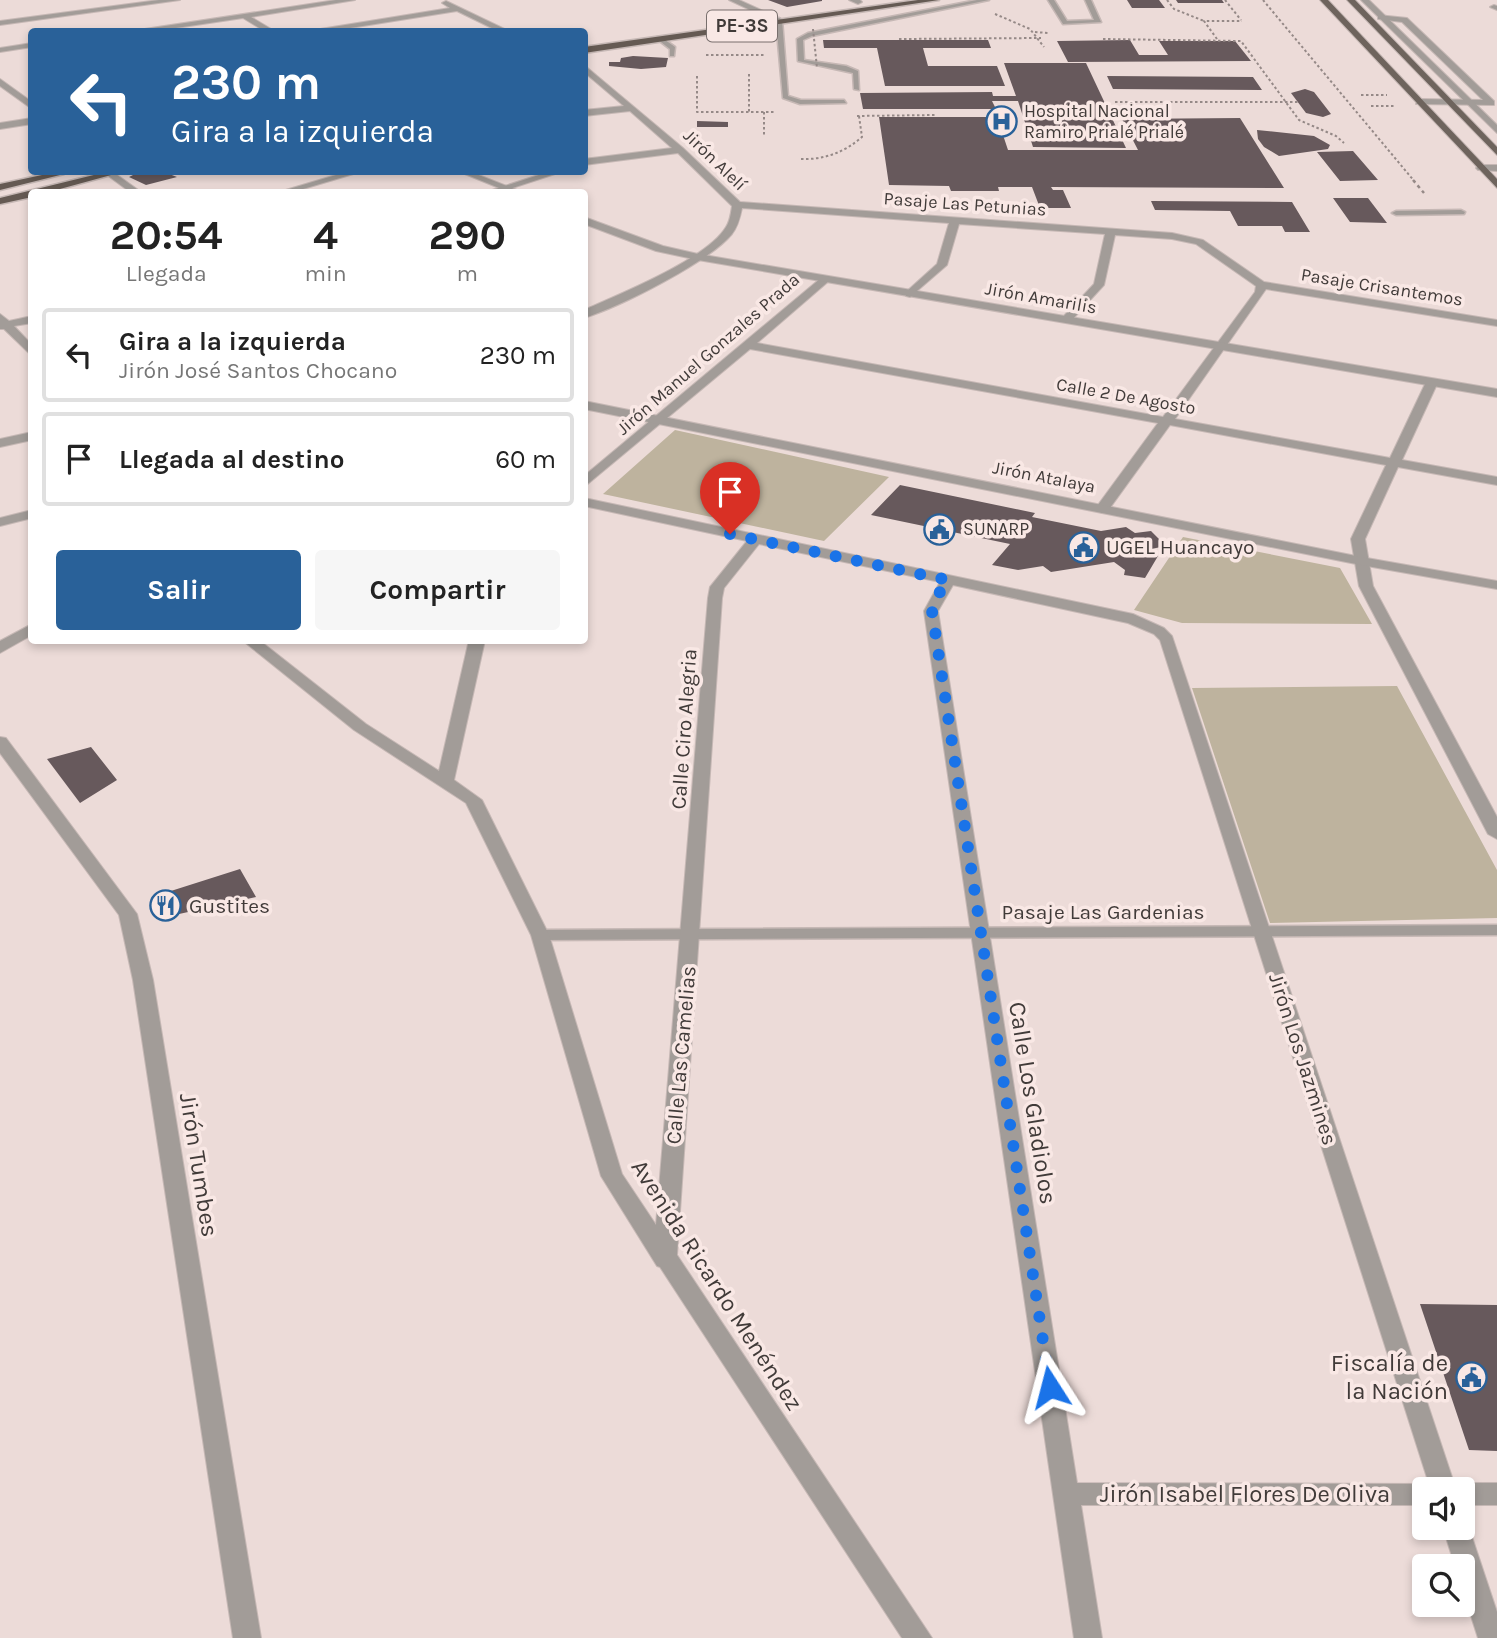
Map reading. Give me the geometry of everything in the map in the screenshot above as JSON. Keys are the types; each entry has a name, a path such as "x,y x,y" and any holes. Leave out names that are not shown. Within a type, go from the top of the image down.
{"highway":[{"name":"PE-3S","path":"588,49 767,14 867,0"},
{"name":"PE-3S","path":"588,40 661,34 676,36 935,0"},
{"path":"0,187 53,175"},
{"path":"49,189 100,175"},
{"path":"0,201 28,195"}],"main road":[{"path":"1324,0 1497,186"},
{"path":"1351,0 1388,36 1446,102 1497,152"}],"street":[{"path":"0,23 176,0"},
{"path":"306,0 316,5"},
{"path":"156,28 351,0"},
{"path":"440,0 496,28"},
{"path":"733,0 779,20"},
{"path":"1365,0 1497,130"},
{"path":"78,6 87,12"},
{"path":"332,28 457,9"},
{"path":"243,15 265,28"},
{"path":"1381,17 1404,20 1494,103"},
{"path":"0,50 28,46"},
{"name":"Jirón Alelí","path":"588,70 680,150 737,205 736,218 729,232 698,257 588,314"},
{"path":"2,86 28,104"},
{"path":"1419,102 1494,103"},
{"path":"588,113 632,108"},
{"path":"0,125 28,122"},
{"path":"588,162 680,150"},
{"path":"1481,168 1497,168"},
{"path":"115,175 132,189"},
{"path":"295,189 344,175"},
{"path":"472,175 508,189"},
{"path":"502,189 546,175"},
{"name":"Pasaje Las Petunias","path":"737,205 1190,238 1261,285"},
{"path":"910,294 942,265 955,220"},
{"name":"Jirón Amarilis","path":"588,222 660,249 698,257 1497,393"},
{"path":"1066,320 1099,285 1111,231"},
{"name":"Jirón Manuel Gonzales Prada","path":"588,480 825,280"},
{"path":"1102,509 1261,292 1261,285"},
{"name":"Pasaje Crisantemos","path":"1261,285 1497,323"},
{"path":"588,299 607,304"},
{"path":"2,322 28,319"},
{"path":"2,322 28,349"},
{"name":"Calle 2 De Agosto","path":"748,345 1497,481"},
{"path":"1432,382 1358,539 1366,586 1497,834"},
{"name":"Jirón Atalaya","path":"588,406 1362,561 1497,585"},
{"path":"0,443 28,437"},
{"path":"588,503 948,580"},
{"path":"0,522 28,515"},
{"name":"Calle Ciro Alegria","path":"691,934 715,598 717,587 755,540"},
{"name":"Jirón Los Jazmines","path":"948,580 1133,619 1159,631 1167,639 1439,1477"},
{"name":"Calle Los Gladiolos","path":"948,580 936,598 932,611 1088,1638"},
{"path":"0,648 28,630"},
{"name":"Avenida Ricardo Menéndez","path":"254,644 360,727 473,800 540,935 612,1175 665,1260 918,1638"},
{"path":"445,781 476,644"},
{"name":"Jirón Tumbes","path":"0,742 128,914 145,994 247,1638"},
{"name":"Calle Las Camelias","path":"665,1260 691,934"},
{"name":"Jirón Isabel Flores De Oliva","path":"1066,1494 1412,1494"},
{"path":"1475,1494 1497,1494"},
{"path":"1460,1540 1492,1638"}],"lane":[{"path":"857,89 856,72 801,61 800,39 810,34 986,0"},
{"path":"1051,0 1065,23 1098,22 1088,0"},
{"path":"779,20 785,97 789,100 844,103"},
{"path":"661,34 673,48 672,55"},
{"path":"1396,213 1461,212"},
{"name":"Pasaje Las Gardenias","path":"540,935 1497,930"}],"path":[{"path":"1167,0 1174,9 1204,21 1242,21 1225,0"},
{"path":"1263,0 1416,184 1444,212"},
{"path":"967,5 1028,25 1041,38 1044,47"},
{"path":"1204,21 1217,40"},
{"path":"813,29 817,68"},
{"path":"1035,32 1057,33"},
{"path":"894,39 1041,38"},
{"path":"1102,39 1241,41 1298,120 1336,136 1344,143"},
{"path":"749,74 749,112"},
{"path":"697,76 697,112 810,112 809,102"},
{"path":"1361,95 1395,95"},
{"path":"1115,102 1298,103"},
{"path":"1371,106 1404,106"},
{"path":"764,112 764,135"},
{"path":"847,116 935,115"},
{"path":"801,159 829,156 853,146 862,137 859,116"}],"shaded area":[{"path":"675,430 889,477 824,541 603,494"},
{"path":"1183,537 1340,568 1372,624 1182,623 1134,610"},
{"path":"1397,686 1497,870 1497,918 1270,923 1192,688"}],"building":[{"path":"768,0 822,0 822,1 787,7"},
{"path":"1127,0 1159,0 1165,8 1132,8"},
{"path":"1176,0 1222,0 1224,3 1178,3"},
{"path":"823,40 988,40 991,48 923,48 928,66 997,66 1005,86 885,86 877,48 824,48"},
{"path":"1130,40 1139,55 1168,55 1159,41 1235,41 1251,61 1068,62 1057,41"},
{"path":"621,58 668,58 666,67 641,69 609,66 609,62 620,62"},
{"path":"1004,63 1086,63 1126,148 1033,147 1018,101 992,101 996,109 863,109 860,93 992,92 993,96 1016,96"},
{"path":"1107,76 1253,77 1262,90 1113,89"},
{"path":"1305,89 1314,92 1331,114 1323,117 1306,113 1291,93"},
{"path":"879,117 997,117 1008,150 1138,150 1122,119 1240,118 1284,188 1051,187 1053,190 1063,190 1071,208 1040,208 1032,187 998,187 999,191 951,191 949,186 889,185"},
{"path":"697,121 728,122 728,127 697,127"},
{"path":"1257,130 1314,136 1330,145 1328,149 1279,156 1264,147 1258,139"},
{"path":"1353,151 1378,180 1340,181 1317,152"},
{"path":"172,175 177,177 146,185 129,177"},
{"path":"1333,198 1368,198 1387,223 1350,222"},
{"path":"1151,201 1292,202 1310,232 1285,232 1282,226 1238,226 1230,211 1155,210"},
{"path":"900,485 1035,513 1032,517 1101,531 1126,527 1135,533 1151,531 1166,546 1151,549 1158,556 1145,578 1124,575 1125,570 1114,562 1051,572 1043,566 1018,570 992,565 1010,544 871,515"},
{"path":"91,747 117,780 80,803 47,759"},
{"path":"240,869 256,897 161,918 152,897"},
{"name":"Fiscalía de la Nación","path":"1420,1304 1497,1305 1497,1451 1469,1450"}],"place":[{"name":"Hospital Nacional Ramiro Prialé Prialé","path":"1001,121"},
{"name":"SUNARP","path":"940,529"},
{"name":"UGEL Huancayo","path":"1083,547"},
{"name":"Gustites","path":"166,906"},
{"name":"Fiscalía de la Nación","path":"1471,1377"}],"route":[{"path":"730,534 948,580 936,598 932,611 1050,1387"}]}
